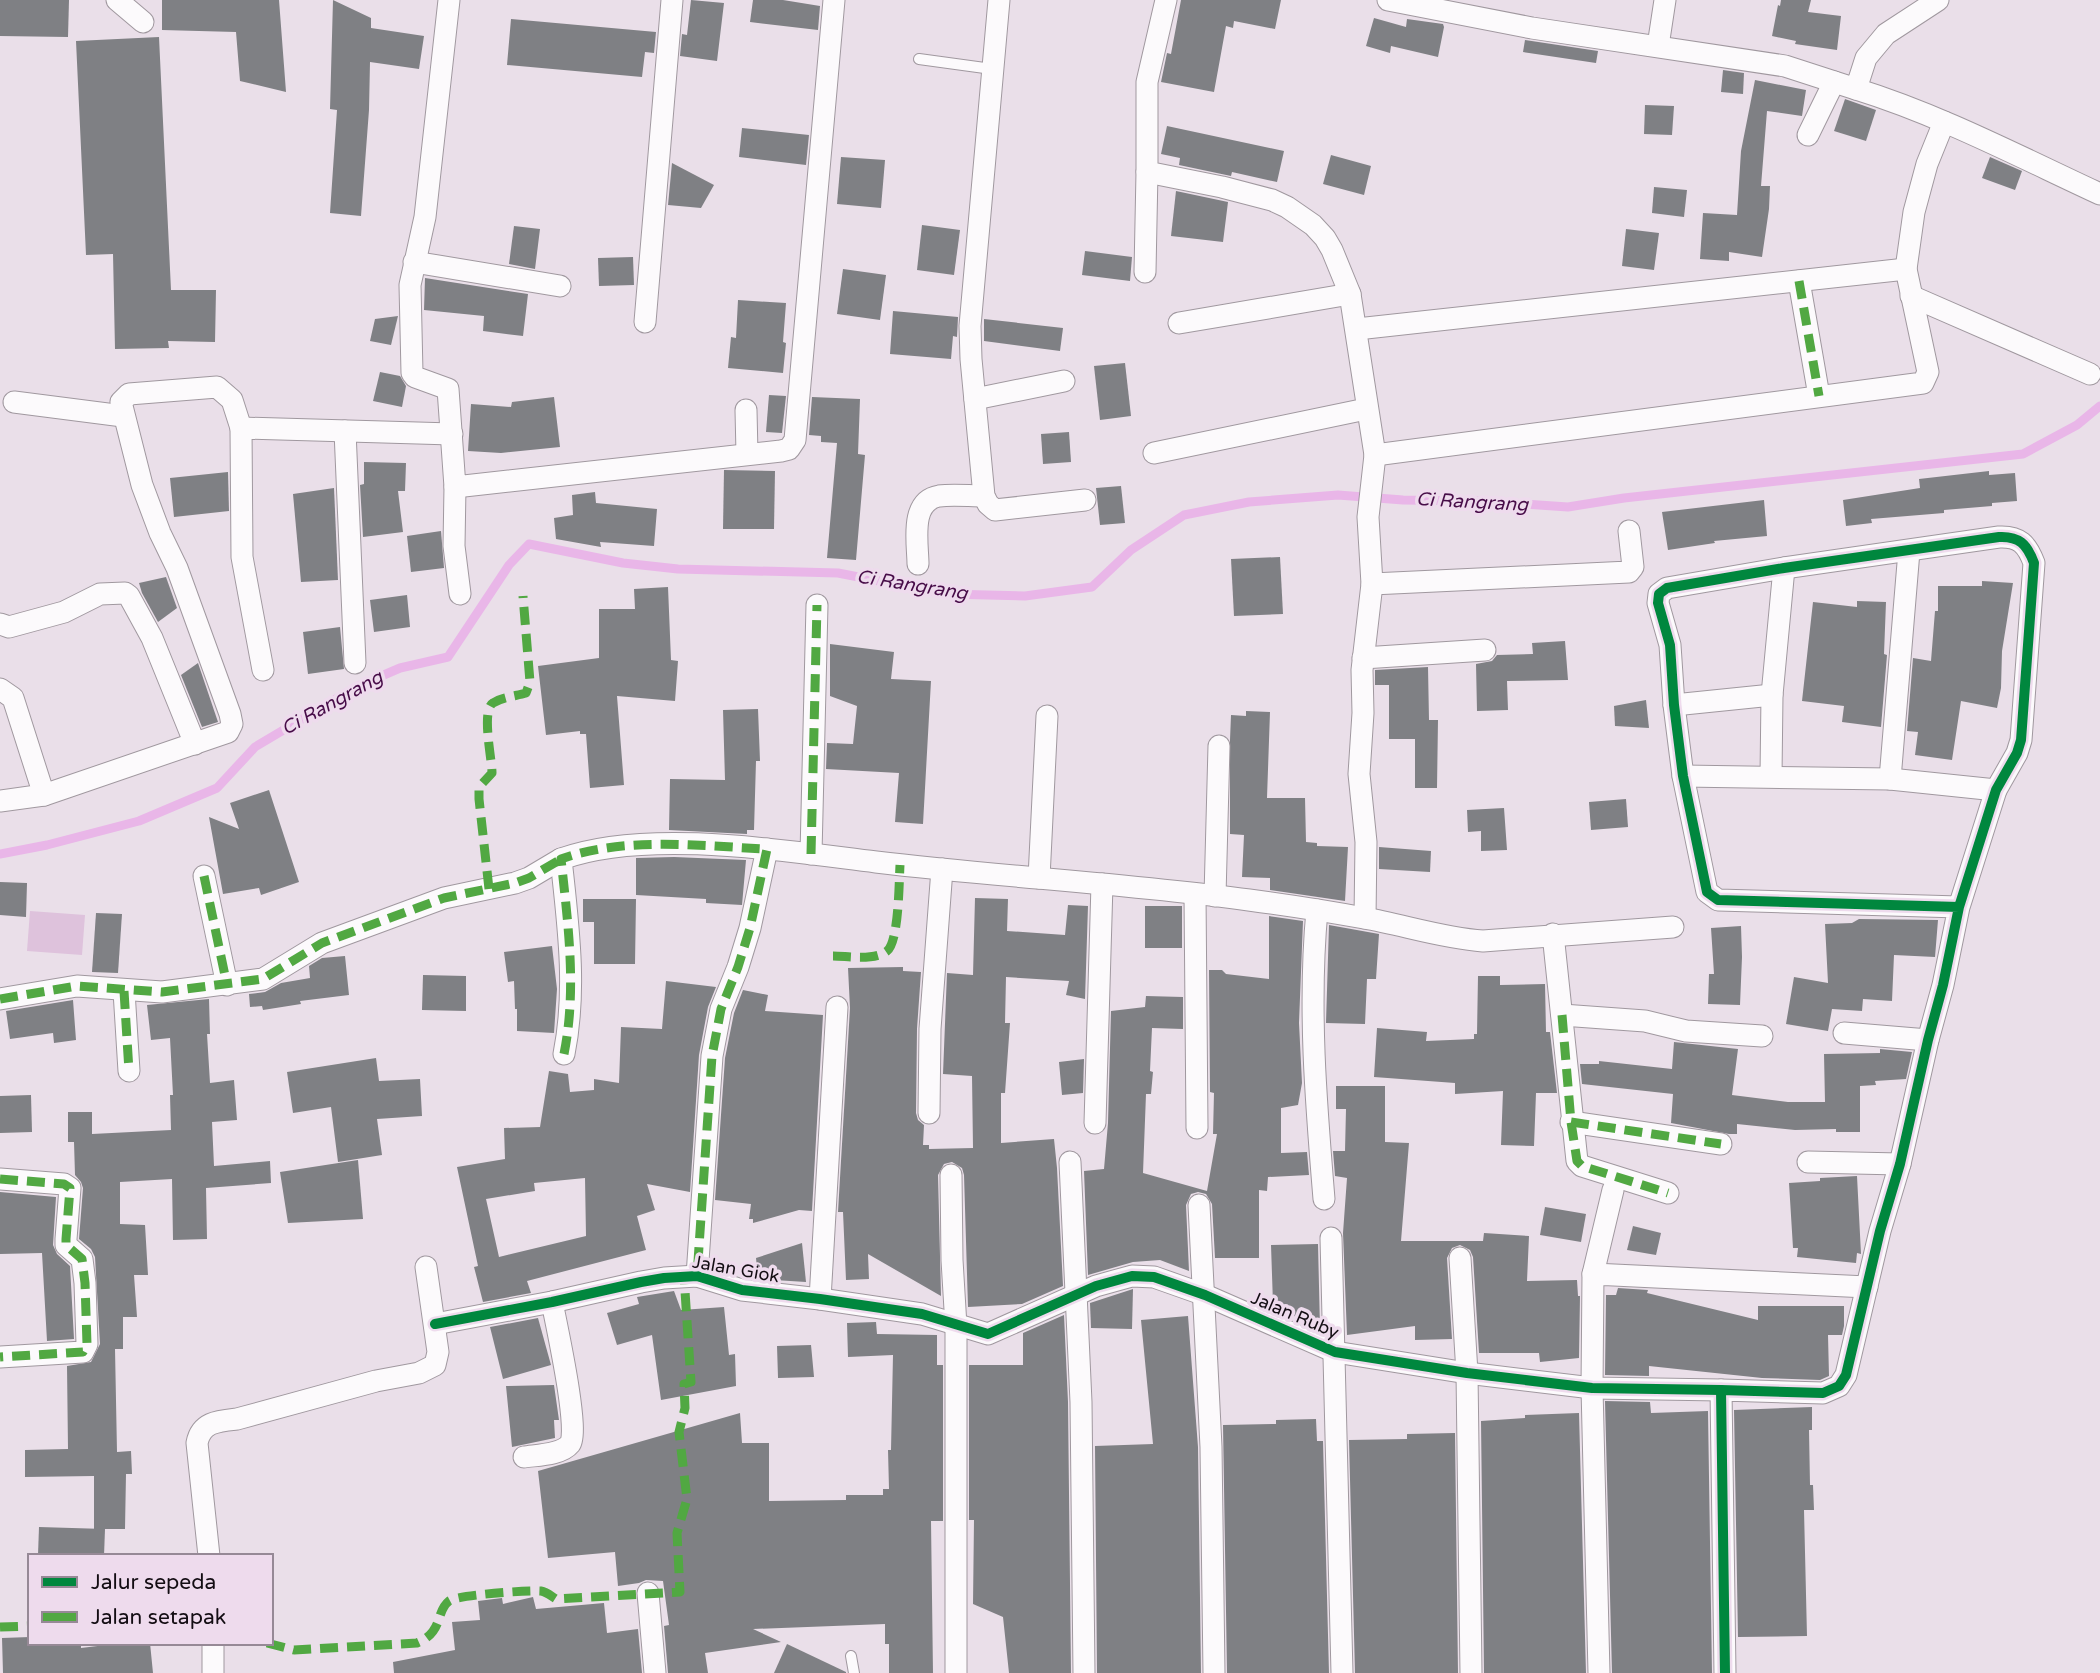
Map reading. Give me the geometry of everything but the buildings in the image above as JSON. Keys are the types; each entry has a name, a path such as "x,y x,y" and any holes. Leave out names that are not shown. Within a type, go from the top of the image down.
{"street":[{"path":"117,0 142,22"},
{"path":"449,0 425,217 410,285 409,312 412,373 415,377 448,390 456,487 454,546 460,594"},
{"path":"645,322 672,0"},
{"path":"456,487 785,450 795,440 834,0"},
{"path":"999,0 970,326 984,496 995,510 1085,500"},
{"path":"1145,272 1147,82 1166,0"},
{"path":"1388,0 1498,10 1658,46 1785,66 1887,98 2100,194"},
{"path":"1658,46 1665,0"},
{"path":"1856,89 1866,58 1886,34 1938,0"},
{"path":"1808,135 1834,82"},
{"path":"1375,455 1926,381 1928,372 1906,269 1914,212 1927,164 1944,122"},
{"path":"1147,172 1272,200 1287,206 1313,225 1332,250 1348,287 1357,329 1366,409 1375,455 1368,517 1371,584 1363,658 1359,774 1366,842 1365,918"},
{"path":"414,262 560,286"},
{"path":"1357,329 1906,269"},
{"path":"1799,281 1819,396"},
{"path":"1179,323 1348,287"},
{"path":"1911,296 2090,374"},
{"path":"975,399 1064,381"},
{"path":"0,801 44,795 228,732 232,724 177,568 142,485 121,402 129,394 211,386 230,396 242,428 242,557 263,670"},
{"path":"14,402 124,416"},
{"path":"1154,453 1366,409"},
{"path":"746,410 747,454"},
{"path":"242,428 452,434"},
{"path":"345,431 355,663"},
{"path":"918,564 917,516 927,502 936,496 984,496"},
{"path":"1371,584 1629,572 1633,567 1629,531"},
{"path":"1593,1274 1867,1287 1900,1164 1959,907 1996,790 2017,753 2021,740 2034,563 2023,542 2007,536 1784,568 1667,589 1659,594 1658,603 1670,645 1683,776 1707,892 1718,900 1959,907"},
{"path":"1890,779 1909,551"},
{"path":"1771,776 1772,695 1784,568"},
{"path":"0,624 9,627 64,612 100,594 125,593 152,638 195,744"},
{"path":"811,854 817,605"},
{"path":"1363,658 1485,650"},
{"path":"0,689 13,698 44,795"},
{"path":"1674,705 1772,695"},
{"path":"1039,878 1047,716"},
{"path":"1197,1128 1205,895 1219,746"},
{"path":"1683,776 1890,779 1996,790"},
{"path":"0,999 77,986 162,992 263,979 322,943 444,898 515,883 561,859 589,850 659,844 767,849 1205,895 1365,918 1444,937 1483,941 1673,927"},
{"path":"697,1276 712,1056 721,1009 750,928 767,849"},
{"path":"561,859 572,979 570,1024 564,1054"},
{"path":"929,1113 930,1029 942,869"},
{"path":"204,876 227,985"},
{"path":"1095,1123 1102,884"},
{"path":"1317,911 1311,998 1324,1199"},
{"path":"1553,934 1563,1015 1571,1122 1578,1163 1668,1193"},
{"path":"124,990 129,1071"},
{"path":"820,1299 837,1007"},
{"path":"1563,1015 1646,1021 1686,1031 1762,1036"},
{"path":"1844,1033 1928,1040"},
{"path":"1571,1122 1721,1144"},
{"path":"1070,1162 1081,1402 1084,1673"},
{"path":"1808,1162 1900,1164"},
{"path":"951,1175 956,1326 956,1673"},
{"path":"0,1179 64,1184 71,1188 66,1245 82,1259 87,1344 85,1350 79,1352 0,1357"},
{"path":"1599,1673 1592,1388 1593,1274 1613,1190"},
{"path":"1199,1205 1211,1447 1214,1673"},
{"path":"1331,1238 1342,1673"},
{"path":"1460,1258 1467,1373 1471,1673"},
{"path":"209,1554 197,1443 199,1433 206,1426 426,1370 435,1365 438,1352 426,1267"},
{"name":"Jalan Giok","path":"435,1324 652,1280 697,1276 742,1290 922,1314 956,1326"},
{"name":"Jalan Ruby","path":"956,1326 988,1335 1077,1294 1121,1278 1141,1276 1166,1280 1205,1295 1335,1352 1467,1373 1592,1388 1823,1393 1839,1386 1846,1376 1867,1287"},
{"path":"524,1457 555,1452 569,1446 573,1440 569,1393 552,1302"},
{"path":"1721,1390 1726,1673"},
{"path":"648,1593 655,1673"},
{"path":"213,1645 214,1673"}],"lane":[{"path":"919,59 992,69"},
{"path":"851,1656 855,1673"}],"shaded area":[{"path":"30,911 85,915 82,955 27,951"}],"waterway":[{"name":"Ci Rangrang","path":"0,854 139,821 217,788 255,747 356,687 400,668 448,657 509,565 529,544 623,563 678,569 838,573 946,594 1025,596 1092,587 1131,550 1184,515 1249,502 1338,495 1568,507 1624,498 2023,454 2077,425 2100,406"}],"marked path":[{"path":"1799,281 1819,396"},
{"path":"489,889 479,787 492,773 487,725 490,707 501,699 526,693 530,682 523,596"},
{"path":"811,854 817,605"},
{"path":"564,1054 571,981 561,859 611,847 637,845 767,849 750,928 721,1009 712,1056 697,1276"},
{"path":"0,999 77,986 162,992 263,979 322,943 444,898 515,883 561,859"},
{"path":"833,956 868,957 887,951 896,924 900,865"},
{"path":"204,876 227,985"},
{"path":"124,991 129,1071"},
{"path":"1562,1015 1577,1161 1582,1166 1668,1193"},
{"path":"1571,1122 1721,1144"},
{"path":"0,1179 64,1184 70,1188 66,1245 82,1259 87,1344 83,1352 0,1357"},
{"path":"273,1645 294,1650 417,1643 435,1628 449,1601 478,1595 541,1591 556,1599 680,1592 677,1533 687,1499 679,1432 685,1408 684,1384 691,1382 684,1276"},
{"path":"0,1627 28,1626"}],"cycle path":[{"path":"1725,1673 1721,1390 1823,1393 1839,1386 1846,1375 1880,1231 1900,1164 1959,907 1996,790 2017,753 2021,740 2034,563 2021,542 1999,537 1784,568 1667,588 1659,594 1658,603 1670,645 1683,776 1707,892 1718,900 1959,907"},
{"path":"435,1324 641,1282 697,1276 742,1290 922,1314 988,1334 1096,1286 1132,1276 1154,1277 1205,1295 1335,1352 1467,1373 1592,1388 1721,1390"}]}
